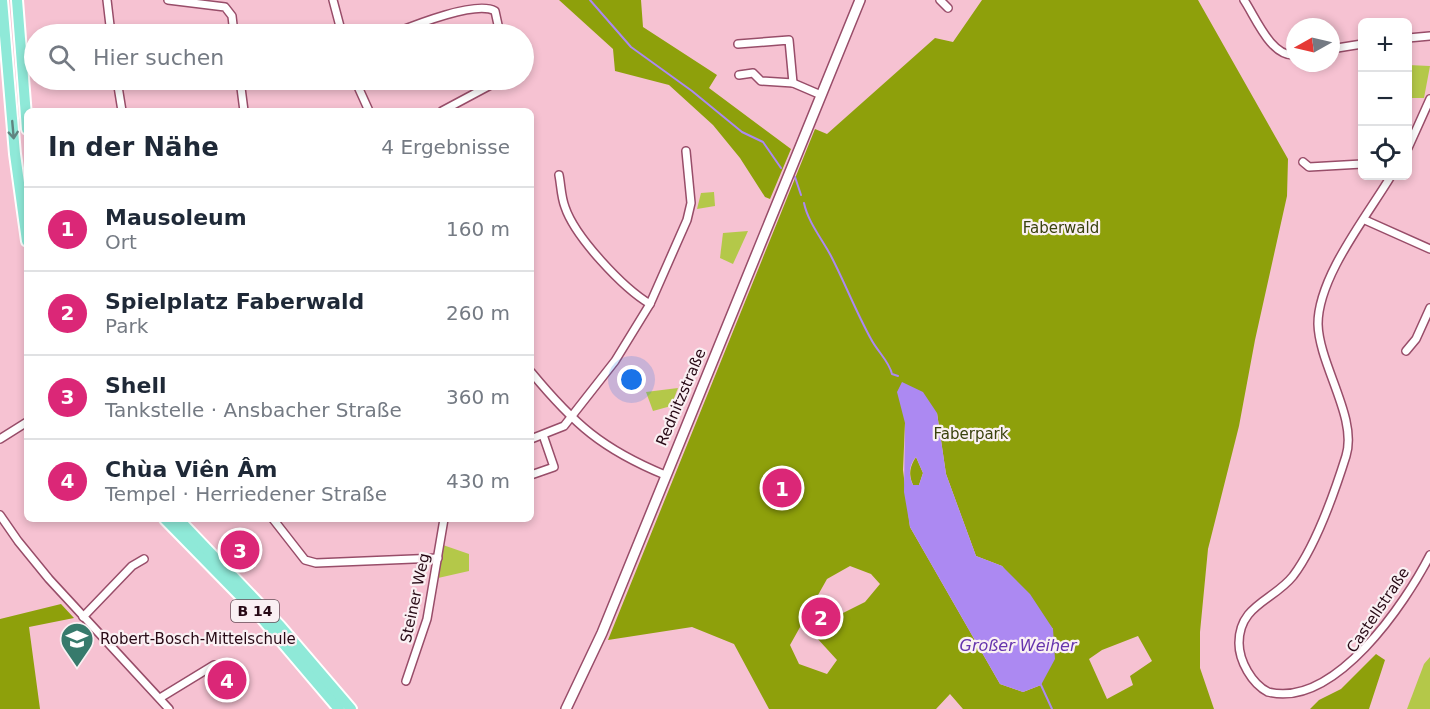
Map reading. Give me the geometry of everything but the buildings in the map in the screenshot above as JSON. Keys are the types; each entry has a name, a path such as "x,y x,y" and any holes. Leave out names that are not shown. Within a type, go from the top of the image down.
{"main road":[{"path":"2,0 15,154 24,219"},
{"path":"17,0 25,108"},
{"name":"Rednitzstraße","path":"566,709 602,633 860,0"},
{"name":"B 14","path":"168,522 275,633 339,709"},
{"name":"B 14","path":"181,522 266,610 351,709"}],"street":[{"path":"107,0 110,24"},
{"path":"168,0 225,7 232,16 233,24"},
{"path":"333,0 339,24"},
{"path":"940,0 948,8"},
{"path":"1244,0 1275,48 1286,54"},
{"path":"417,24 481,7 495,11 498,24"},
{"path":"1412,38 1430,36"},
{"path":"738,44 789,40 793,83"},
{"path":"1340,48 1358,45"},
{"path":"739,75 753,73 760,81 793,83 821,95"},
{"path":"119,90 122,108"},
{"path":"241,90 244,108"},
{"path":"360,90 368,108"},
{"path":"448,108 481,90"},
{"path":"1412,137 1430,99"},
{"path":"534,437 564,426 572,417 615,361 651,304 687,220 691,203 686,151"},
{"path":"1303,162 1309,167 1358,164"},
{"path":"559,175 565,206 572,222 620,282 651,304"},
{"name":"Castellstraße","path":"1389,180 1333,271 1319,310 1319,336 1345,420 1347,452 1303,561 1291,578 1247,614 1240,633 1242,660 1262,688 1281,697 1312,693 1343,678 1364,656 1399,607 1430,555"},
{"path":"1365,220 1430,249"},
{"path":"1406,351 1416,339 1430,308"},
{"path":"534,376 558,405 600,443 632,461 665,475"},
{"path":"0,439 24,424"},
{"path":"534,474 554,467 543,435"},
{"path":"0,515 18,541 83,616 169,709"},
{"path":"275,522 306,560 316,563 438,558"},
{"name":"Steiner Weg","path":"406,681 427,620 444,522"},
{"path":"83,616 132,566 144,560"},
{"path":"160,698 214,666"}],"green space":[{"path":"559,0 641,0 643,27 717,75 709,88 791,149 770,199 765,197 740,158 713,125 669,85 615,71 613,49"},
{"name":"Faberwald","path":"982,0 1198,0 1288,159 1287,196 1255,340 1239,426 1208,549 1200,632 1200,668 1214,709 963,709 950,694 936,709 769,709 734,644 692,627 608,640 815,129 827,134 935,38 953,42","holes":["937,413 946,474 976,556 1002,566 1053,629 1041,685 1023,692 1000,684 910,527 903,470 905,423","850,566 871,574 880,584 865,602 825,622 816,637 837,660 827,674 799,664 790,645 827,579","1138,636 1152,661 1130,676 1133,685 1107,699 1089,659 1102,650"]},
{"path":"1412,65 1430,66 1424,98 1412,98"},
{"path":"714,192 715,206 697,209 701,193"},
{"path":"748,231 733,264 720,258 723,233"},
{"path":"678,388 671,406 653,411 646,392"},
{"path":"916,457 923,473 919,485 913,485 910,470"},
{"path":"443,545 469,554 469,571 438,578"},
{"path":"61,604 74,618 29,627 40,709 0,709 0,619"},
{"path":"1376,654 1385,660 1369,709 1310,709 1319,700 1341,689"},
{"path":"1430,657 1430,709 1407,709 1424,664"}],"water":[{"name":"Großer Weiher","path":"902,382 923,392 937,413 946,474 976,556 1002,566 1030,594 1053,629 1055,659 1041,685 1023,692 1000,684 910,527 904,492 905,423 897,392","holes":["916,457 923,473 919,485 913,485 910,470"]}],"waterway":[{"path":"590,0 631,47 692,91 742,132 763,142 781,168"},
{"path":"795,177 801,195"},
{"path":"804,203 812,224 831,256 871,339 892,374 898,376"},
{"path":"1041,685 1052,709"}],"place":[{"name":"Mausoleum","path":"782,488"},
{"name":"Shell","path":"240,550"},
{"name":"Spielplatz Faberwald","path":"821,617"},
{"name":"Robert-Bosch-Mittelschule","path":"77,668"},
{"name":"Chùa Viên Âm","path":"227,680"}],"park label":[{"name":"Faberpark","path":"971,434"}]}
